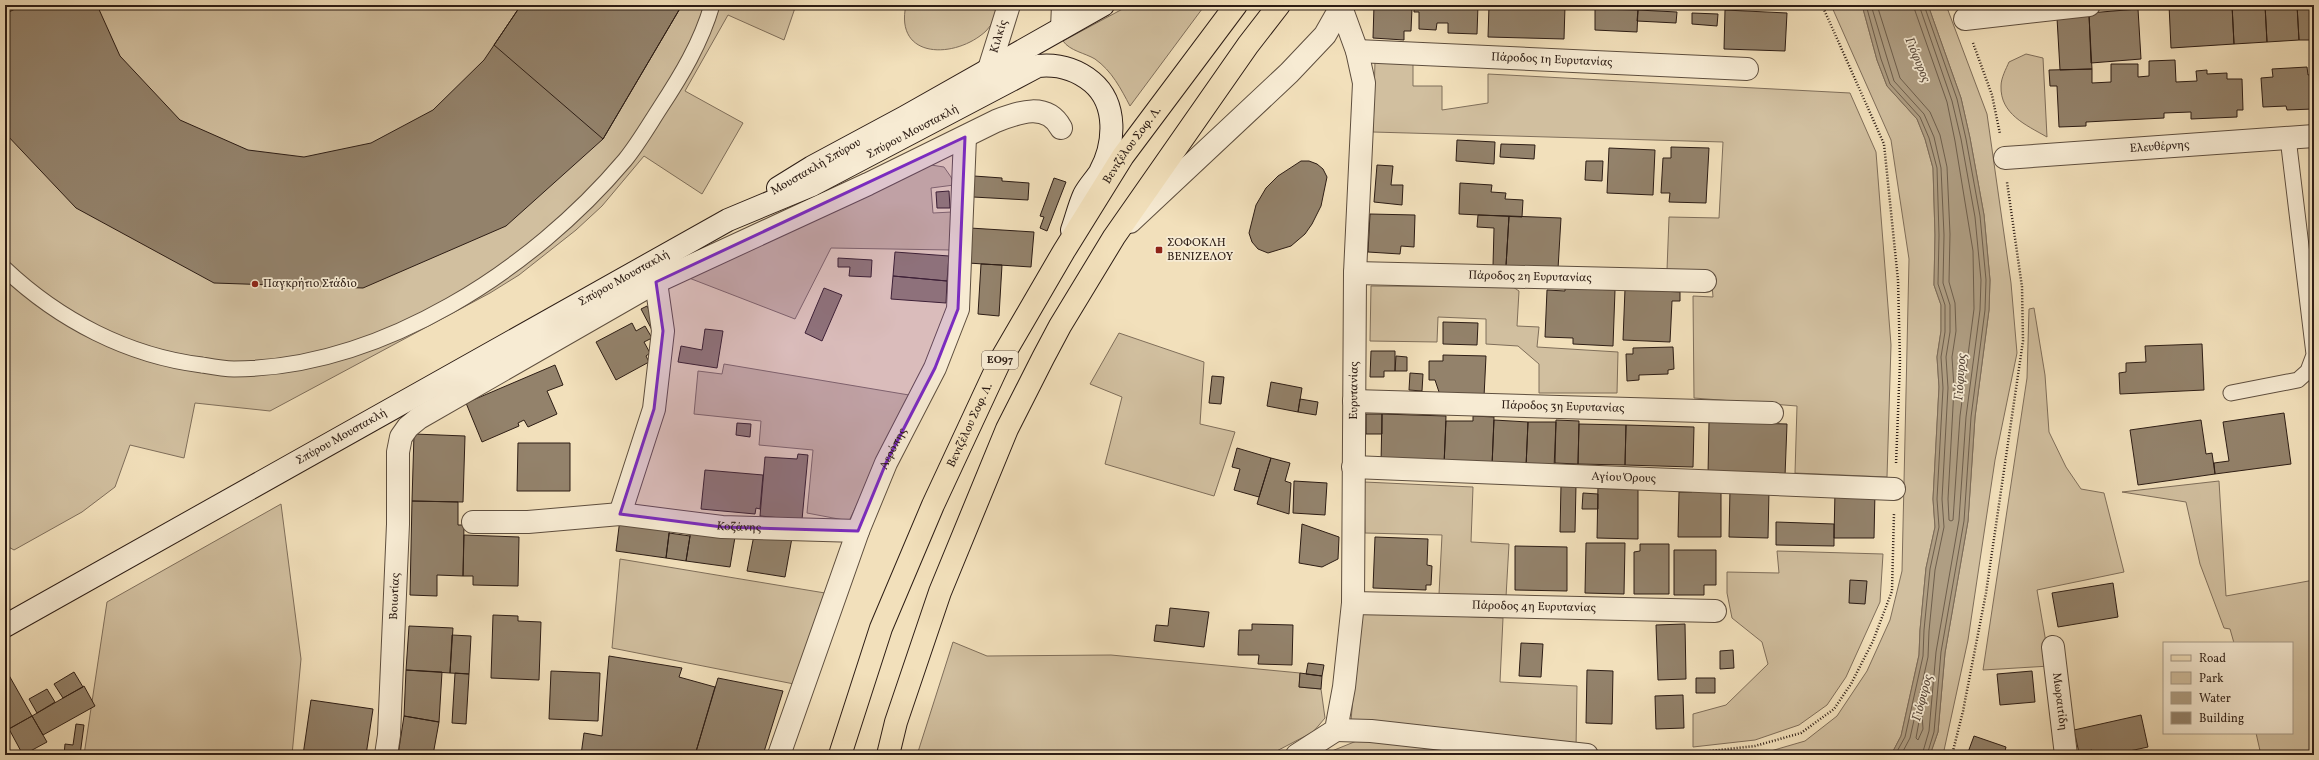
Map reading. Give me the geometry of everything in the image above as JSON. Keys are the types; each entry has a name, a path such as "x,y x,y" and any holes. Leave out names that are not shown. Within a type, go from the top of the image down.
{"main road":[{"name":"Βενιζέλου Σοφ. Λ.","path":"840,755 881,628 934,505 1000,361 1064,251 1123,156 1236,5"},
{"name":"ΕΟ97","path":"888,755 896,722 940,592 1007,429 1060,326 1114,236 1248,45 1279,5"}],"street":[{"name":"Κιλκίς","path":"989,69 1009,5"},
{"path":"1062,28 1063,5"},
{"name":"Σπύρου Μουστακλή","path":"905,117 1103,5"},
{"path":"1965,19 2089,5"},
{"path":"1114,236 1289,73 1325,35 1342,6"},
{"name":"Ευρυτανίας","path":"1336,730 1344,687 1352,604 1355,273 1364,83 1357,51 1342,6"},
{"name":"Πάροδος 1η Ευρυτανίας","path":"1357,51 1748,69"},
{"name":"Σπύρου Μουστακλή","path":"5,626 728,220 812,185 1031,68 1045,65 1059,66 1082,75 1101,90 1108,106 1112,130 1108,152 1100,172 1084,195 1064,251"},
{"name":"Σπύρου Μουστακλή","path":"401,437 419,418 656,282 1013,114 1031,111 1050,114 1057,120 1061,128"},
{"name":"Μουστακλή Σπύρου","path":"728,220 812,166 905,117"},
{"name":"Ελευθέρνης","path":"2005,158 2314,136"},
{"name":"Αερόπης","path":"779,755 858,531 886,463 935,368 958,309 965,137"},
{"name":"Πάροδος 2η Ευρυτανίας","path":"1355,273 1705,281"},
{"path":"620,514 654,408 663,331 656,282"},
{"name":"Πάροδος 3η Ευρυτανίας","path":"1354,402 1772,413"},
{"name":"Βοιωτίας","path":"386,755 389,735 398,524 398,452 401,437"},
{"name":"Αγίου Όρους","path":"1353,468 1894,489"},
{"name":"Κοζάνης","path":"473,522 528,522 620,514 722,527 858,531"},
{"name":"Πάροδος 4η Ευρυτανίας","path":"1352,604 1715,611"},
{"name":"Μωραιτίδη","path":"2053,647 2066,755"},
{"path":"1297,755 1336,730 1371,731 1413,737 1587,755"}],"lane":[{"path":"5,269 24,287 67,317 119,345 172,362 232,369 274,366 332,355 371,343 434,312 497,276 552,234 594,194 627,158 687,67 712,5"},
{"path":"2231,393 2298,380 2308,371 2314,355 2288,138"}],"path":[{"path":"1674,755 1755,746 1801,733 1834,709 1851,684 1873,641 1892,591 1894,489 1900,362 1898,280 1890,184 1884,144 1822,5"},
{"path":"1952,755 1963,711 1986,593 2023,341 2022,288 2005,158 1992,95 1965,19"}],"highlighted area":[{"path":"965,137 958,309 935,368 886,463 858,531 722,527 620,514 654,409 663,331 656,282"}],"green space":[{"name":"Παγκρήτιο Στάδιο","path":"5,5 796,5 784,40 728,15 685,91 743,123 702,194 644,156 602,206 576,230 519,275 490,293 270,411 195,403 184,458 130,445 115,487 82,512 14,550 5,545"},
{"path":"906,5 1002,5 993,22 986,31 973,40 944,50 930,49 918,45 909,36 905,23"},
{"path":"1130,5 1205,5 1130,106 1116,81 1101,64 1095,59 1078,52 1063,41"},
{"path":"1831,5 1862,5 1877,60 1887,86 1917,119 1925,139 1933,168 1935,235 1934,285 1941,305 1941,331 1937,357 1939,387 1933,499 1935,527 1926,568 1919,655 1901,736 1891,755 1757,755 1805,741 1837,716 1867,671 1890,620 1902,571 1909,259 1891,140"},
{"path":"1928,5 1946,5 1987,114 2011,283 2017,353 1995,460 1968,640 1943,755 1930,755 1938,732 1945,653 1968,521 1975,417 1989,310 1990,280 1984,215 1961,98"},
{"path":"2026,54 2043,58 2047,137 2016,118 2005,104 2002,96 2002,80 2009,62"},
{"path":"1375,61 1413,64 1413,86 1442,86 1442,110 1488,103 1488,74 1850,93 1876,152 1891,345 1887,477 1795,473 1797,406 1694,398 1693,296 1713,297 1711,272 1667,270 1669,217 1719,218 1723,142 1373,132"},
{"path":"931,165 944,167 951,177 954,185 931,188 933,213 952,212 951,250 831,248 795,319 689,278"},
{"path":"1371,286 1513,287 1519,291 1517,326 1539,327 1537,347 1618,352 1617,393 1539,393 1539,364 1518,346 1486,344 1486,319 1438,317 1437,342 1370,341"},
{"path":"2034,308 2045,375 2049,432 2066,467 2081,489 2104,493 2124,572 2037,590 2050,666 1983,670 2027,378 2029,309"},
{"path":"1119,333 1204,362 1200,424 1235,432 1214,496 1105,464 1122,397 1090,384"},
{"path":"724,364 909,395 849,521 807,513 813,450 759,445 761,421 694,414 698,371 722,374"},
{"path":"2219,481 2226,596 2314,580 2314,755 2261,755 2256,734 2293,734 2293,642 2234,642 2230,629 2224,628 2200,564 2186,502 2122,492"},
{"path":"1364,482 1473,487 1471,542 1509,544 1506,597 1439,594 1442,535 1365,533"},
{"path":"281,504 301,659 292,755 84,755 107,602"},
{"path":"1777,551 1883,554 1880,602 1846,677 1827,705 1799,725 1755,740 1693,747 1693,714 1726,705 1768,664 1762,642 1732,618 1727,593 1727,572 1779,573"},
{"path":"620,559 825,593 794,684 612,648"},
{"path":"1360,612 1503,618 1500,682 1577,686 1576,749 1351,721"},
{"path":"953,642 987,656 1111,655 1300,673 1299,687 1321,689 1325,718 1313,732 1269,755 917,755"},
{"path":"1359,740 1508,755 1322,755"}],"water":[{"name":"Γιόφυρος","path":"1862,5 1928,5 1961,98 1984,215 1990,280 1989,310 1975,417 1968,521 1945,653 1938,732 1930,755 1891,755 1901,736 1919,655 1926,568 1935,527 1933,499 1939,387 1937,357 1941,331 1941,305 1934,285 1935,235 1933,168 1925,139 1917,119 1887,86 1877,60"}],"building":[{"path":"5,5 23,5 5,14"},
{"path":"5,5 97,5 120,56 180,120 248,150 304,157 371,143 433,110 484,60 521,5 682,5 603,139 506,226 363,288 214,283 76,208 5,133"},
{"path":"521,5 682,5 603,139 494,45"},
{"path":"1374,5 1410,5 1410,8 1412,8 1411,31 1404,31 1404,40 1373,38"},
{"path":"1414,5 1478,5 1477,34 1448,33 1448,23 1437,23 1436,30 1419,29 1419,12 1414,12"},
{"path":"1489,5 1565,6 1564,39 1488,37"},
{"path":"2169,5 2232,5 2234,44 2171,48"},
{"path":"2232,5 2265,5 2267,42 2234,44"},
{"path":"2265,5 2297,5 2299,40 2267,42"},
{"path":"2297,5 2314,5 2314,40 2299,40"},
{"path":"1595,9 1638,10 1637,32 1595,30"},
{"path":"2138,9 2141,59 2091,63 2089,13"},
{"path":"1638,10 1677,12 1676,23 1637,21"},
{"path":"1725,10 1787,13 1785,51 1724,49"},
{"path":"1692,13 1718,14 1717,26 1692,24"},
{"path":"2089,16 2092,69 2060,70 2057,18"},
{"path":"2175,60 2176,82 2197,81 2196,71 2207,70 2207,74 2227,73 2227,79 2242,79 2243,110 2237,110 2237,117 2191,119 2191,112 2164,113 2164,118 2086,122 2086,126 2059,127 2057,86 2050,86 2049,70 2092,69 2092,83 2111,82 2111,64 2138,64 2138,77 2149,76 2149,61"},
{"path":"2307,67 2308,75 2314,74 2314,92 2311,92 2313,109 2287,110 2286,106 2263,107 2261,78 2273,77 2272,69"},
{"path":"1457,140 1495,142 1494,164 1456,161"},
{"path":"1501,144 1535,145 1534,159 1500,157"},
{"path":"1671,147 1709,148 1706,203 1669,202 1670,193 1661,193 1663,158 1671,158"},
{"path":"1609,148 1655,150 1653,195 1607,193"},
{"path":"1301,161 1309,161 1317,164 1323,169 1327,177 1321,206 1305,234 1291,246 1268,253 1258,249 1252,242 1249,233 1256,205 1266,188 1278,176"},
{"path":"1586,161 1603,161 1602,181 1585,180"},
{"path":"1377,165 1393,166 1391,185 1403,185 1402,205 1374,202"},
{"path":"974,176 1002,178 1002,181 1029,183 1028,200 973,197"},
{"path":"1054,178 1066,182 1047,231 1040,228 1044,217 1040,216"},
{"path":"1460,183 1492,185 1491,192 1506,193 1505,199 1523,200 1522,217 1459,214"},
{"path":"949,191 950,208 937,208 936,192"},
{"path":"1370,214 1415,215 1414,247 1401,246 1400,254 1368,252"},
{"path":"1478,215 1509,216 1506,266 1493,266 1494,228 1477,227"},
{"path":"1509,216 1561,218 1558,269 1506,266"},
{"path":"970,228 1034,232 1031,267 968,263"},
{"path":"895,252 949,256 947,281 893,276"},
{"path":"838,258 872,260 871,277 849,276 850,267 838,267"},
{"path":"981,264 1002,265 999,316 978,314"},
{"path":"893,276 947,281 946,303 891,299"},
{"path":"824,288 842,295 822,341 805,333"},
{"path":"1565,288 1615,290 1613,346 1573,344 1573,338 1545,337 1547,290 1565,291"},
{"path":"1625,289 1680,292 1680,301 1672,301 1670,342 1623,340"},
{"path":"647,306 658,327 652,330 641,309"},
{"path":"1443,322 1478,323 1477,345 1443,344"},
{"path":"632,323 636,331 645,326 652,338 644,342 650,353 646,356 649,362 616,380 596,342"},
{"path":"705,329 723,331 717,368 678,362 681,346 702,350"},
{"path":"2202,344 2204,390 2120,394 2119,373 2126,372 2126,363 2146,362 2145,346"},
{"path":"1673,347 1674,369 1668,370 1668,374 1639,375 1639,380 1627,381 1626,354 1633,354 1633,348"},
{"path":"1371,351 1395,351 1395,371 1384,371 1384,377 1370,377"},
{"path":"1443,355 1486,356 1484,397 1440,395 1435,380 1429,380 1429,361 1443,361"},
{"path":"1396,356 1407,357 1407,371 1395,371"},
{"path":"555,365 563,385 547,391 557,414 528,427 524,420 518,423 519,426 482,442 466,403"},
{"path":"1410,373 1423,374 1422,391 1409,390"},
{"path":"1212,376 1224,377 1221,404 1209,403"},
{"path":"1271,382 1302,388 1298,412 1267,406"},
{"path":"1300,399 1318,402 1316,415 1298,412"},
{"path":"2284,413 2291,464 2215,474 2214,463 2229,461 2223,422"},
{"path":"1366,414 1382,414 1382,434 1366,434"},
{"path":"1382,414 1446,416 1444,465 1381,463"},
{"path":"1473,416 1494,417 1492,466 1444,465 1446,421 1473,421"},
{"path":"1494,420 1528,422 1526,467 1492,466"},
{"path":"1556,420 1579,421 1578,464 1555,463"},
{"path":"2201,420 2206,454 2212,453 2215,474 2138,485 2130,430"},
{"path":"1528,422 1556,422 1554,468 1526,467"},
{"path":"1709,422 1787,424 1785,476 1708,474"},
{"path":"737,423 751,424 750,437 736,435"},
{"path":"1579,424 1626,425 1625,465 1578,464"},
{"path":"1626,425 1694,427 1693,467 1625,465"},
{"path":"414,434 465,436 463,502 412,501"},
{"path":"518,443 570,443 570,491 517,491"},
{"path":"1237,448 1271,458 1259,497 1234,490 1240,469 1232,467"},
{"path":"798,454 808,455 802,520 760,516 765,457 797,459"},
{"path":"1271,458 1290,463 1285,481 1291,483 1289,514 1257,504"},
{"path":"705,470 763,475 760,509 756,508 755,514 701,509"},
{"path":"1294,481 1327,483 1325,515 1293,513"},
{"path":"1561,485 1576,485 1575,532 1560,532"},
{"path":"1598,485 1638,486 1638,539 1597,538"},
{"path":"1692,486 1721,486 1721,537 1678,537 1679,492 1692,492"},
{"path":"1730,489 1769,490 1768,538 1729,537"},
{"path":"1835,491 1875,492 1874,538 1834,538"},
{"path":"1583,493 1598,494 1598,509 1582,509"},
{"path":"412,501 458,502 458,525 464,525 463,576 437,575 437,596 410,595"},
{"path":"620,519 670,527 666,558 616,551"},
{"path":"1776,522 1834,524 1834,546 1776,545"},
{"path":"1302,524 1339,537 1338,559 1322,567 1299,563"},
{"path":"691,530 735,537 730,567 686,561"},
{"path":"755,530 793,532 785,577 747,571"},
{"path":"669,533 690,536 686,561 666,558"},
{"path":"464,535 519,537 518,586 473,585 473,576 463,576"},
{"path":"1375,537 1428,539 1427,565 1432,566 1431,585 1426,585 1426,590 1373,588"},
{"path":"1586,543 1625,543 1624,594 1585,593"},
{"path":"1640,544 1669,544 1669,594 1634,594 1634,552 1640,551"},
{"path":"1515,546 1567,547 1567,591 1515,590"},
{"path":"1674,550 1716,550 1716,585 1704,585 1704,595 1674,595"},
{"path":"1850,580 1867,581 1865,604 1849,603"},
{"path":"2113,583 2118,617 2058,627 2052,593"},
{"path":"1170,608 1209,612 1204,647 1154,641 1156,625 1168,626"},
{"path":"493,615 518,616 518,621 541,622 539,680 491,678"},
{"path":"1252,624 1293,625 1292,665 1258,664 1259,655 1238,655 1239,630 1252,630"},
{"path":"1685,624 1686,679 1658,680 1656,625"},
{"path":"409,626 453,628 450,673 406,670"},
{"path":"452,635 471,636 469,674 450,673"},
{"path":"1521,643 1543,644 1541,677 1519,676"},
{"path":"1733,650 1734,668 1720,669 1720,651"},
{"path":"609,656 682,668 679,677 715,687 695,755 581,755 584,733 602,736"},
{"path":"1308,663 1324,665 1322,676 1306,674"},
{"path":"6,670 32,716 5,731 5,671"},
{"path":"406,670 442,672 439,722 404,716"},
{"path":"1587,670 1613,671 1612,724 1586,723"},
{"path":"551,671 600,673 598,721 549,719"},
{"path":"2032,671 2035,702 2000,705 1997,674"},
{"path":"74,672 83,687 63,698 54,684"},
{"path":"455,673 469,674 466,724 452,723"},
{"path":"1300,673 1322,676 1321,689 1299,687"},
{"path":"718,678 783,691 763,755 695,755"},
{"path":"1696,678 1715,678 1715,693 1696,693"},
{"path":"84,686 95,706 43,735 32,716"},
{"path":"47,689 55,702 37,713 29,699"},
{"path":"1683,695 1684,728 1656,729 1655,696"},
{"path":"311,700 373,709 366,755 303,755"},
{"path":"2141,715 2148,747 2111,755 2093,755 2092,750 2079,753 2074,730"},
{"path":"32,716 47,742 23,755 9,729"},
{"path":"404,716 439,722 433,755 398,755"},
{"path":"76,724 84,725 80,755 64,755 65,744 73,745"},
{"path":"1974,736 2006,747 2004,755 1967,755"}],"place":[{"name":"ΣΟΦΟΚΛΗ ΒΕΝΙΖΕΛΟΥ","path":"1159,250"},
{"name":"Παγκρήτιο Στάδιο","path":"255,284"}]}
